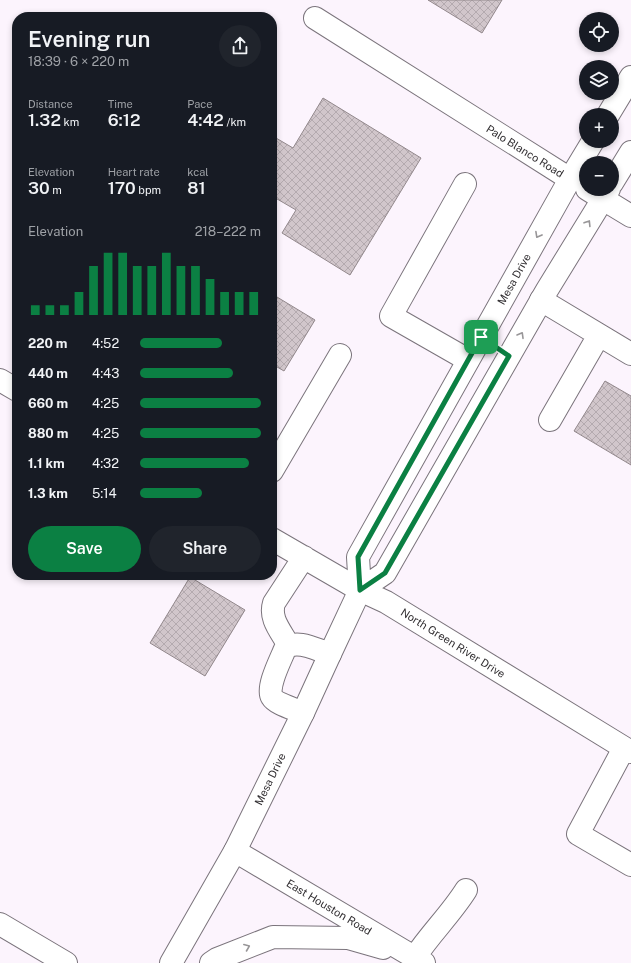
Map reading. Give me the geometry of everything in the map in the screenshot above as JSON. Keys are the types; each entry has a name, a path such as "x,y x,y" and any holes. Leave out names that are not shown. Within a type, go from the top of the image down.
{"main road":[{"name":"Palo Blanco Road","path":"315,18 480,122 579,179"},
{"path":"612,108 631,76"},
{"name":"Mesa Drive","path":"619,164 631,152"},
{"path":"465,184 391,316 468,360"},
{"name":"Mesa Drive","path":"171,963 235,851 303,713 360,590 358,557 481,337 588,196"},
{"name":"Mesa Drive","path":"360,590 385,573 541,300 590,196"},
{"name":"Palo Blanco Road","path":"605,196 631,216"},
{"path":"541,300 631,354"},
{"path":"550,420 599,335"},
{"path":"481,337 509,356"},
{"path":"277,462 340,355"},
{"path":"0,380 12,387"},
{"name":"North Green River Drive","path":"277,542 360,590 386,602 628,750"},
{"path":"289,646 273,619 272,610 274,603 304,557"},
{"path":"303,713 272,698 270,690 285,649 297,643 330,654"},
{"path":"628,750 578,834 631,865"},
{"name":"East Houston Road","path":"235,851 420,960"},
{"path":"211,963 217,959 273,937 348,938 376,955 420,960 426,940 456,906 466,890"},
{"path":"0,924 66,963"}],"building":[{"path":"428,0 502,0 482,33"},
{"path":"323,98 421,158 350,275 282,233 296,210 277,199 277,139 293,148"},
{"path":"277,297 315,320 284,371 277,367"},
{"path":"605,381 631,396 631,465 574,431"},
{"path":"188,580 195,580 245,610 205,676 150,643"}],"route":[{"path":"481,337 509,356 385,573 360,590 358,557 481,337"}]}
